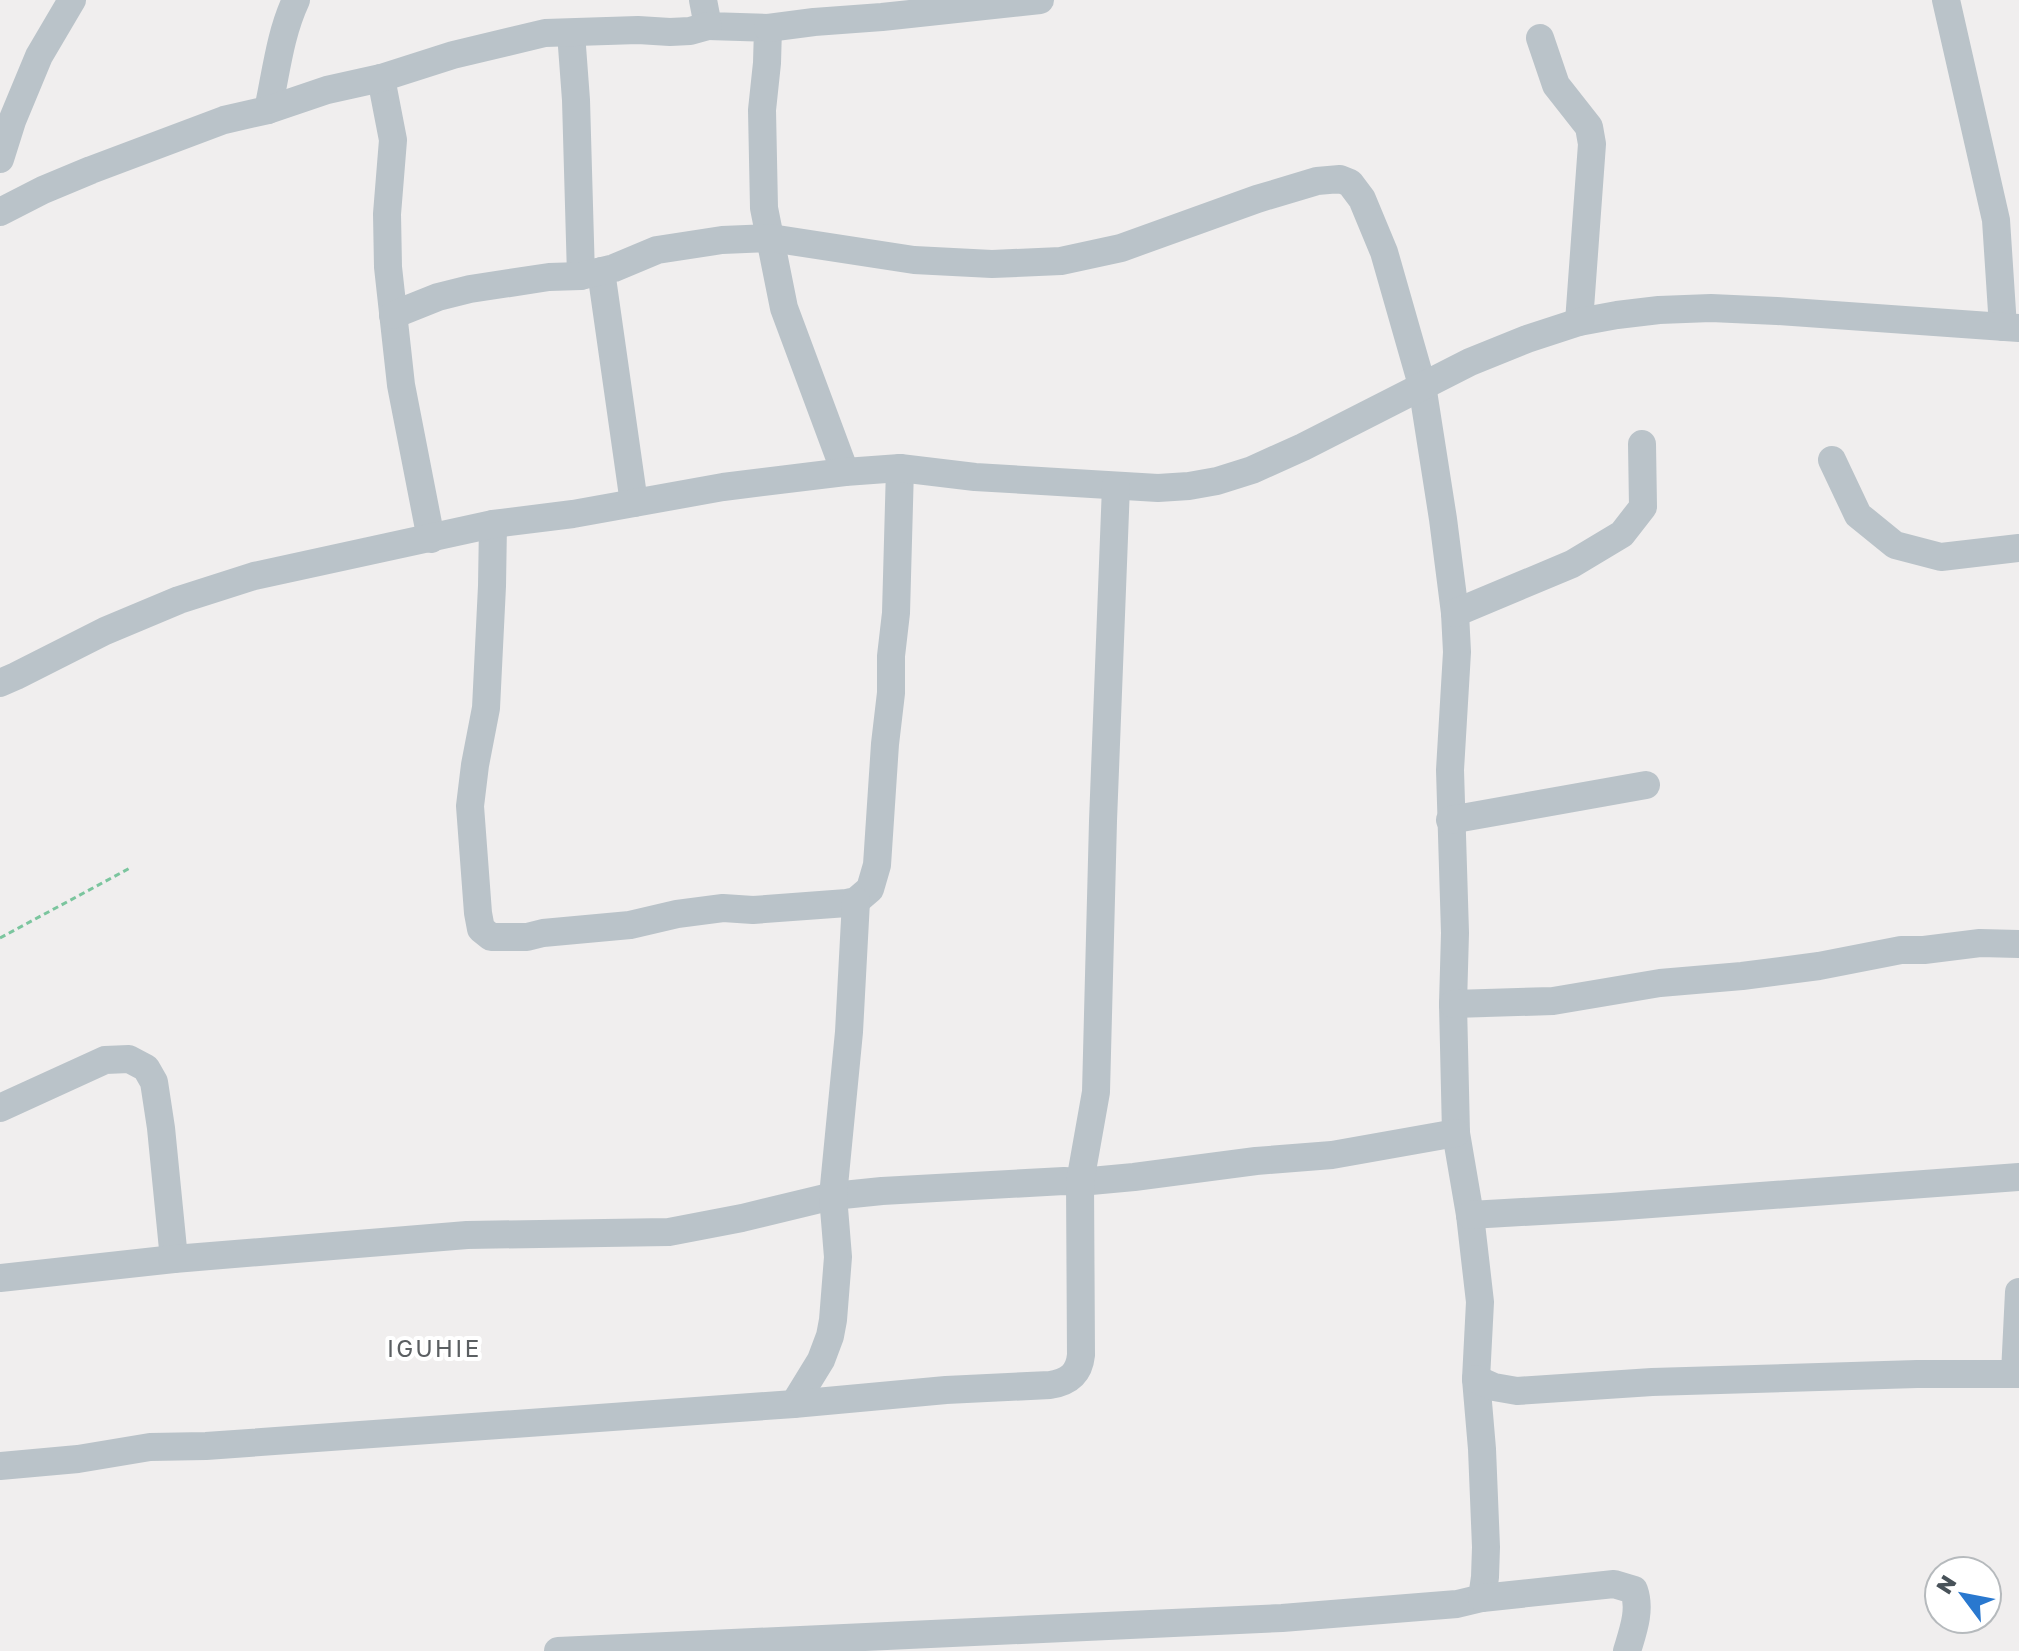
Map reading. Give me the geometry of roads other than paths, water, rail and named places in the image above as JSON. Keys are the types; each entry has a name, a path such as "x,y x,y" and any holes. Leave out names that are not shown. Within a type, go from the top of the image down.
{"street":[{"path":"0,159 6,119 72,0"},
{"path":"268,110 279,52 296,0"},
{"path":"0,212 91,170 224,120 381,78 453,55 545,33 690,31 705,13 768,28 1040,0"},
{"path":"0,683 105,631 179,600 254,576 493,524 573,514 723,487 900,468 975,477 1158,488 1217,481 1303,447 1422,385 1512,344 1579,322 1617,315 1711,308 2011,328 1996,220 1946,0"},
{"path":"768,28 763,101 764,208 784,308 845,472"},
{"path":"571,33 591,274 634,503"},
{"path":"1540,38 1556,85 1589,127 1592,144 1579,322"},
{"path":"381,78 393,140 387,238 393,315 401,385 431,539"},
{"path":"393,315 438,297 470,289 591,274 657,250 722,240 771,238 914,260 992,264 1061,261 1121,248 1317,181 1340,179 1350,183 1362,199 1384,252 1422,385 1455,613 1457,652 1450,820 1455,933 1456,1133 1480,1302 1476,1379 1486,1547 1482,1598"},
{"path":"1455,613 1572,564 1622,534 1643,507 1642,444"},
{"path":"1832,460 1858,515 1895,545 1941,557 2019,548"},
{"path":"493,524 486,708 470,806 481,929 497,938 527,937 630,925 723,908 753,910 847,903 856,901 870,889 877,865 896,613 900,468"},
{"path":"0,1466 78,1459 150,1447 206,1446 794,1404 946,1390 1050,1385 1070,1379 1078,1369 1081,1355 1080,1182 1096,1092 1103,807 1116,486"},
{"path":"1450,820 1646,785"},
{"path":"794,1404 821,1360 833,1320 838,1257 833,1196 849,1032 856,901"},
{"path":"1453,1004 1553,1001 1660,983 1819,966 1901,950 1980,943 2019,944"},
{"path":"0,1108 105,1060 129,1059 146,1068 154,1082 174,1259"},
{"path":"0,1278 174,1259 467,1235 669,1232 833,1196 1134,1177 1256,1161 1332,1155 1456,1133"},
{"path":"1470,1215 2019,1177"},
{"path":"1476,1379 1505,1390 1525,1391 1652,1382 2017,1374 2019,1292"},
{"path":"558,1651 1282,1618 1457,1604 1482,1598 1614,1584 1634,1590 1637,1600 1635,1623 1627,1651"}],"district":[{"name":"IGUHIE","path":"434,1347"}]}
